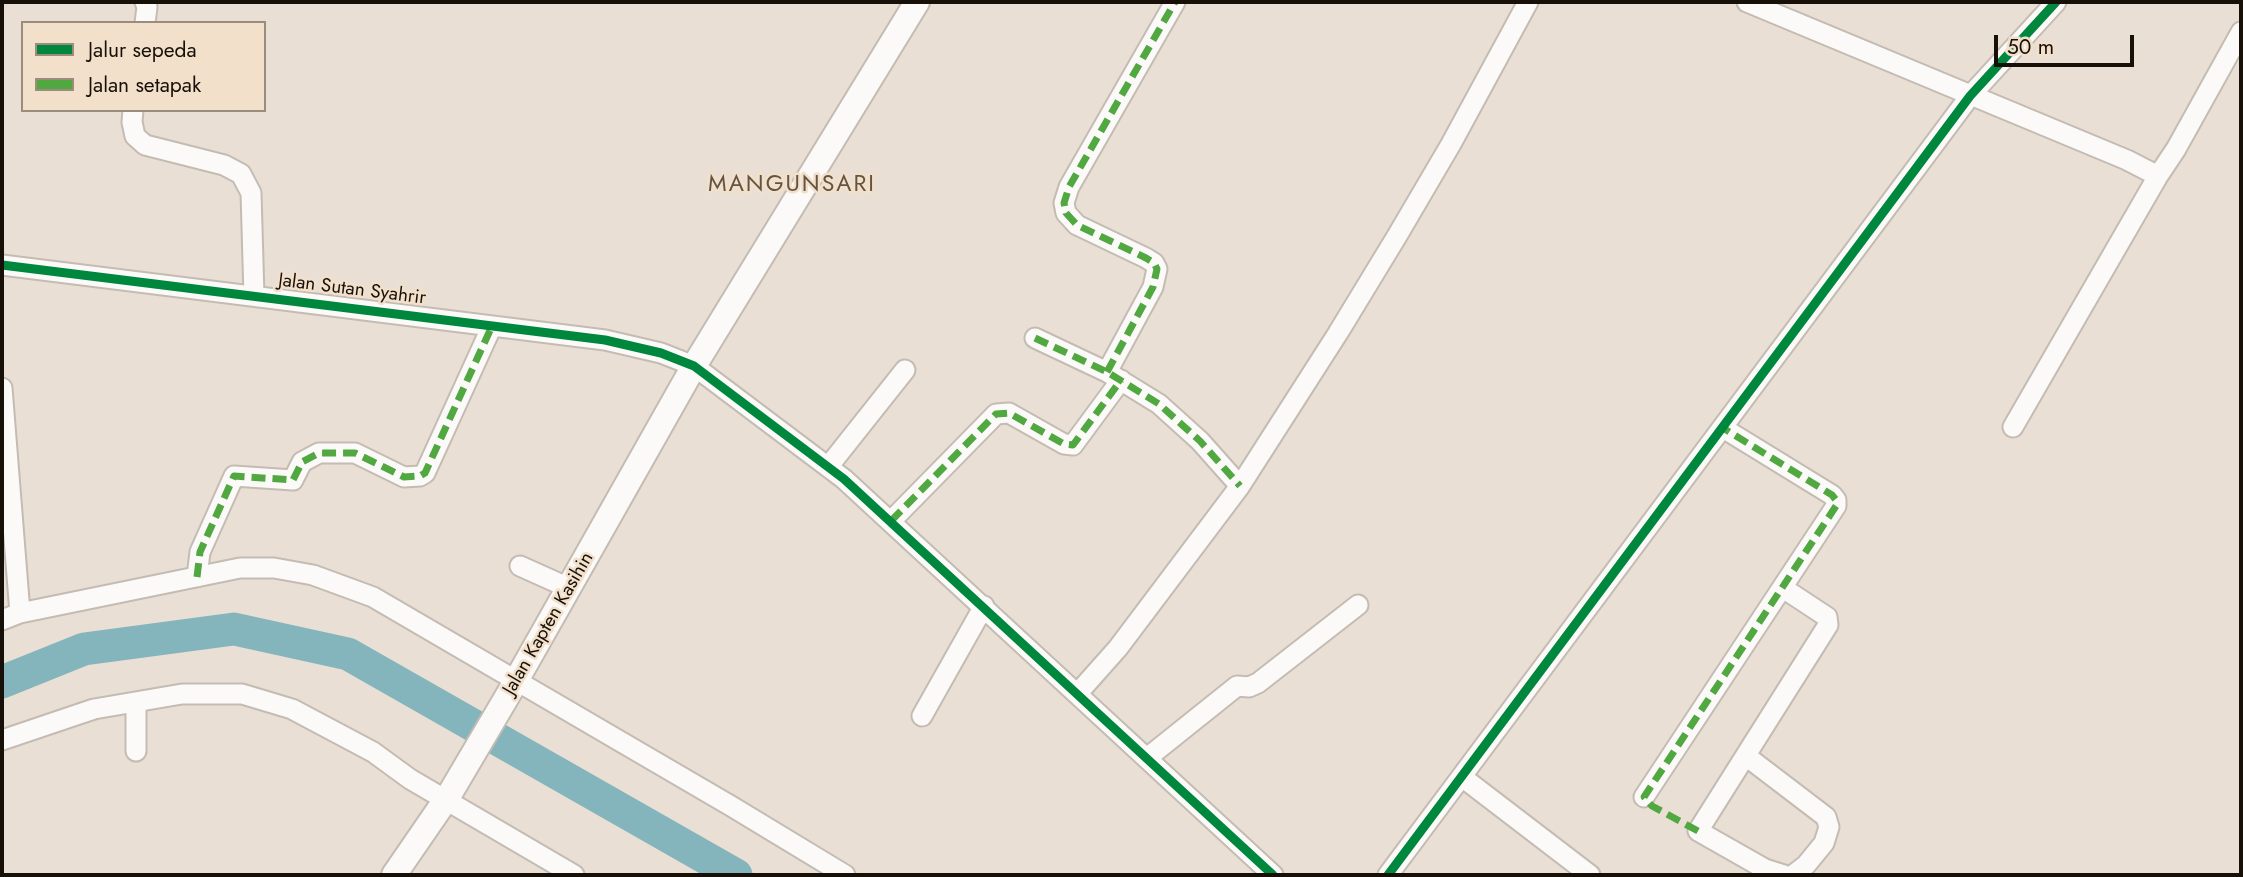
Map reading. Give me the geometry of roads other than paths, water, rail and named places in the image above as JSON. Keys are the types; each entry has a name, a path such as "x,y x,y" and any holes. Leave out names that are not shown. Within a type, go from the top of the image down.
{"main road":[{"name":"Jalan Kapten Kasihin","path":"394,875 447,798 694,366 914,3"}],"street":[{"path":"145,2 145,21"},
{"path":"891,521 992,417 1003,412 1073,445 1114,376 1153,286 1157,269 1154,262 1077,225 1066,213 1064,203 1069,187 1175,2"},
{"path":"1078,693 1118,648 1240,486 1397,236 1451,144 1528,2"},
{"path":"1747,2 2127,160 2158,176"},
{"path":"1388,875 1970,96 2056,2"},
{"path":"2013,427 2176,149 2241,32"},
{"path":"133,112 135,136 145,145 224,165 241,174 251,193 254,296"},
{"name":"Jalan Sutan Syahrir","path":"2,265 605,340 661,353 694,366 828,467 891,521 1273,875"},
{"path":"197,577 200,552 234,476 293,480 302,462 319,453 355,453 404,477 425,473 492,326"},
{"path":"1035,338 1114,376 1159,404 1200,441 1240,486"},
{"path":"828,467 905,370"},
{"path":"2,388 11,617 240,568 274,568 313,575 373,597 512,688 731,806 845,875"},
{"path":"1644,797 1833,513 1836,500 1723,428"},
{"path":"520,566 569,588"},
{"path":"1783,588 1827,617 1828,625 1698,831 1765,869 1784,875"},
{"path":"1147,758 1237,685 1250,687 1258,682 1358,605"},
{"path":"922,716 984,606"},
{"path":"2,740 94,709 182,694 242,694 292,709 373,752 410,779 447,798 574,875"},
{"path":"136,702 136,751"},
{"path":"1746,756 1826,817 1829,827 1824,843 1806,865 1793,875"},
{"path":"1462,777 1590,875"}],"waterway":[{"path":"2,682 84,649 234,629 348,654 736,875"}],"district":[{"name":"MANGUNSARI","path":"792,185"}]}
